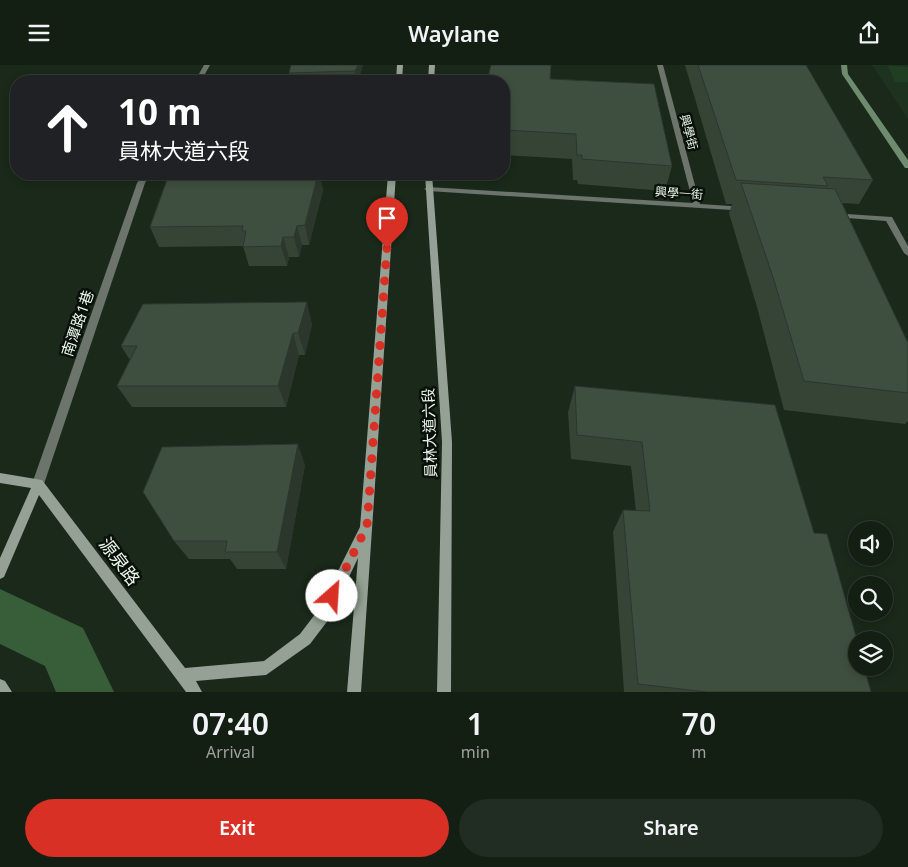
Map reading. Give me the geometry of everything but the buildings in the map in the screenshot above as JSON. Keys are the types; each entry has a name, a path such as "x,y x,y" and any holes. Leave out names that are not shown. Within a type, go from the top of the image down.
{"main road":[{"path":"354,692 392,180"},
{"name":"員林大道六段","path":"428,180 447,442 444,692"},
{"path":"0,478 38,484 0,573"},
{"name":"源泉路","path":"38,484 195,692"},
{"path":"184,675 266,668 304,639 324,614 367,526"},
{"path":"0,686 5,692"}],"street":[{"name":"興學街","path":"660,65 697,205"},
{"name":"南潭路1巷","path":"38,484 143,180"},
{"name":"興學一街","path":"428,189 755,209"},
{"path":"822,215 889,219 908,253"}],"shaded area":[{"path":"872,65 908,65 908,119"},
{"path":"888,66 908,67 908,82 895,82"}],"waterway":[{"path":"844,65 845,74 908,166"},
{"path":"0,616 64,647 85,692"}],"route":[{"path":"332,596 367,526 387,248"}]}
